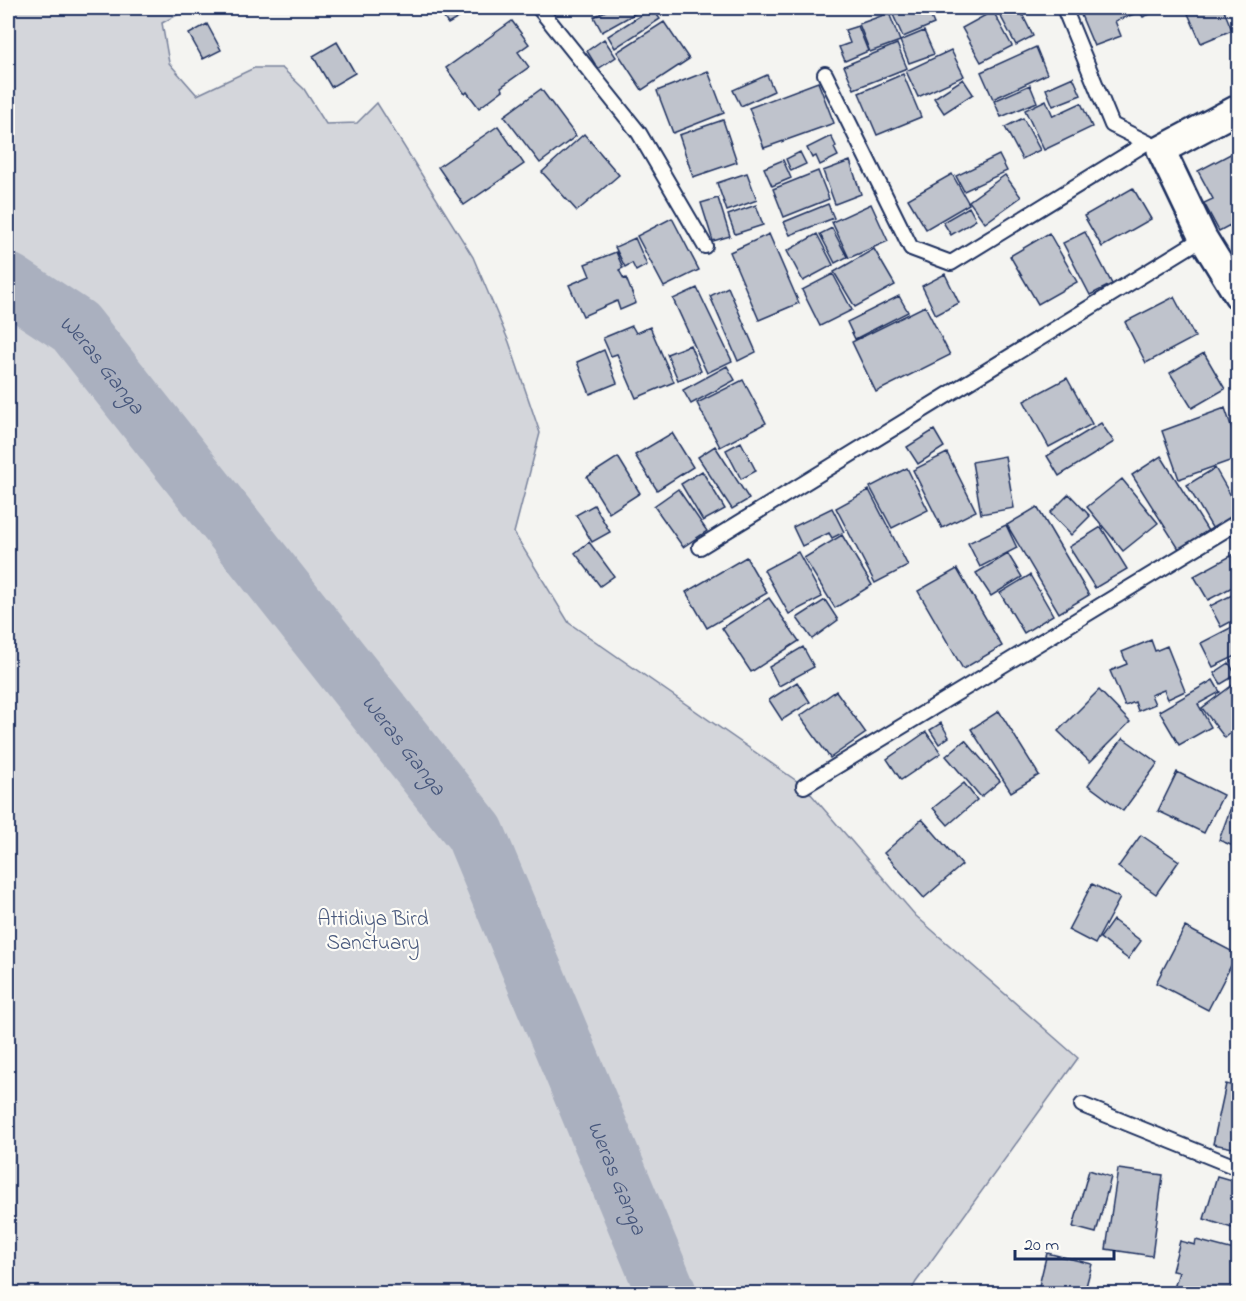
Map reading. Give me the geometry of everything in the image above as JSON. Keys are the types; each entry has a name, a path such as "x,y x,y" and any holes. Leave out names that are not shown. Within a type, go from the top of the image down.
{"street":[{"path":"1239,109 1154,147 1203,238 1239,295"}],"lane":[{"path":"539,8 639,133 705,246"},
{"path":"1064,8 1112,125 1154,147"},
{"path":"825,74 911,248 951,263 1154,147"},
{"path":"700,547 1203,238"},
{"path":"804,786 1239,522"},
{"path":"1082,1105 1239,1168"}],"green space":[{"name":"Attidiya Bird Sanctuary","path":"8,8 190,8 162,23 169,63 197,95 254,68 282,68 304,89 326,124 357,123 377,103 473,257 509,342 540,433 514,533 569,623 804,786 916,916 1078,1058 910,1293 8,1293"}],"building":[{"path":"437,8 476,8 448,24"},
{"path":"611,8 645,8 602,32 594,17"},
{"path":"652,8 660,19 615,48 608,36"},
{"path":"890,8 927,8 934,24 903,37"},
{"path":"1019,8 1033,36 1016,45 1000,15"},
{"path":"1078,8 1131,8 1134,14 1115,21 1121,36 1094,46"},
{"path":"1138,8 1164,8 1143,17"},
{"path":"1223,8 1232,30 1201,43 1186,9"},
{"path":"993,11 1012,46 981,62 962,28"},
{"path":"889,13 900,41 870,52 859,24"},
{"path":"512,21 529,44 518,52 529,67 501,87 503,90 479,108 467,92 465,94 446,68"},
{"path":"664,22 689,59 642,90 617,52"},
{"path":"207,24 221,50 203,59 189,34"},
{"path":"858,26 868,51 845,61 839,47 850,43 845,30"},
{"path":"924,31 934,54 909,63 900,41"},
{"path":"604,39 616,57 598,69 587,51"},
{"path":"337,42 355,73 331,87 313,56"},
{"path":"897,44 907,68 854,89 844,66"},
{"path":"1036,47 1047,74 993,99 981,72"},
{"path":"951,50 964,76 918,97 906,71"},
{"path":"708,71 724,113 673,133 657,91"},
{"path":"903,74 921,117 877,135 859,93"},
{"path":"767,75 774,91 741,106 733,90"},
{"path":"1073,77 1081,95 1053,106 1046,89"},
{"path":"963,79 973,94 944,113 934,98"},
{"path":"818,82 834,123 764,148 749,108"},
{"path":"1030,85 1037,102 1001,117 994,101"},
{"path":"541,89 576,136 540,163 504,116"},
{"path":"1046,100 1053,116 1081,103 1092,127 1044,150 1025,110"},
{"path":"1023,118 1040,150 1022,159 1005,127"},
{"path":"723,120 737,162 693,177 679,135"},
{"path":"498,126 524,164 464,205 438,167"},
{"path":"584,134 619,175 577,211 542,172"},
{"path":"831,136 838,156 820,165 816,156 812,158 807,148"},
{"path":"1238,150 1238,231 1234,234 1230,225 1219,231 1204,203 1213,199 1198,171"},
{"path":"800,152 806,164 791,171 786,159"},
{"path":"999,155 1007,171 964,191 956,176"},
{"path":"783,160 791,178 772,186 764,168"},
{"path":"850,161 861,194 835,204 823,171"},
{"path":"818,171 829,199 784,217 773,189"},
{"path":"747,173 757,200 727,211 717,183"},
{"path":"952,174 969,204 926,229 908,199"},
{"path":"1005,175 1021,197 985,223 969,201"},
{"path":"1133,188 1151,219 1102,247 1084,216"},
{"path":"718,198 730,236 713,241 701,203"},
{"path":"828,204 834,218 790,235 784,222"},
{"path":"871,204 888,241 849,258 832,222"},
{"path":"756,205 763,225 735,234 728,215"},
{"path":"969,207 976,220 951,235 943,222"},
{"path":"672,218 699,270 664,287 637,236"},
{"path":"832,228 847,257 835,263 820,234"},
{"path":"1085,232 1112,284 1090,295 1063,243"},
{"path":"1049,233 1077,282 1038,304 1010,256"},
{"path":"769,234 799,303 759,320 730,252"},
{"path":"817,234 833,265 803,281 787,251"},
{"path":"635,238 647,265 636,271 632,263 625,267 615,247"},
{"path":"874,249 895,285 855,307 834,272"},
{"path":"616,252 623,268 619,270 624,279 626,278 636,303 620,310 617,301 583,316 569,285 590,276 585,264"},
{"path":"833,274 852,310 820,326 802,290"},
{"path":"945,274 959,303 936,315 922,286"},
{"path":"728,287 756,352 738,361 710,296"},
{"path":"697,288 732,361 707,373 673,299"},
{"path":"899,296 908,312 855,339 847,322"},
{"path":"1174,297 1195,337 1146,363 1125,322"},
{"path":"925,306 950,355 876,392 852,342"},
{"path":"632,326 636,333 650,327 674,382 636,398 617,354 611,356 603,338"},
{"path":"690,345 701,371 678,380 667,354"},
{"path":"604,350 617,383 590,394 577,362"},
{"path":"1204,353 1225,389 1192,408 1170,373"},
{"path":"727,366 735,380 691,404 683,390"},
{"path":"1067,378 1092,424 1049,447 1024,401"},
{"path":"743,380 766,423 720,447 697,403"},
{"path":"1225,408 1238,446 1238,458 1179,479 1162,431"},
{"path":"1101,423 1114,442 1059,476 1047,456"},
{"path":"934,430 944,447 918,464 907,447"},
{"path":"672,433 693,467 657,490 635,455"},
{"path":"741,442 756,471 741,479 726,450"},
{"path":"715,446 749,499 732,509 698,457"},
{"path":"947,453 976,511 942,528 913,470"},
{"path":"1005,456 1014,508 981,514 972,462"},
{"path":"1161,456 1208,531 1179,549 1132,475"},
{"path":"618,457 640,493 609,513 587,477"},
{"path":"907,468 928,510 892,528 870,487"},
{"path":"1215,468 1238,508 1238,517 1214,531 1187,485"},
{"path":"702,471 725,509 703,521 681,484"},
{"path":"1122,479 1158,523 1123,551 1087,507"},
{"path":"678,489 707,531 683,547 654,506"},
{"path":"869,490 908,566 875,583 836,508"},
{"path":"1069,494 1090,516 1071,535 1050,513"},
{"path":"594,505 610,532 592,542 576,515"},
{"path":"1037,507 1089,595 1059,613 1007,525"},
{"path":"832,508 844,532 832,538 829,533 802,546 793,527"},
{"path":"1006,525 1017,548 980,567 968,543"},
{"path":"1101,527 1127,569 1095,588 1069,547"},
{"path":"842,535 872,585 835,608 804,558"},
{"path":"589,542 614,576 600,586 575,553"},
{"path":"798,552 822,597 789,614 764,570"},
{"path":"1238,552 1238,584 1208,600 1194,576"},
{"path":"1008,554 1022,577 991,596 976,573"},
{"path":"746,557 767,593 707,628 686,592"},
{"path":"957,569 1002,646 963,669 918,591"},
{"path":"1030,575 1053,615 1024,633 1000,593"},
{"path":"1238,592 1238,618 1221,627 1210,606"},
{"path":"769,598 799,641 751,672 722,628"},
{"path":"825,600 838,620 812,639 797,618"},
{"path":"1238,624 1238,655 1213,667 1201,643"},
{"path":"1151,640 1155,651 1167,646 1185,691 1168,699 1164,690 1151,695 1155,704 1138,711 1135,702 1125,706 1110,671 1127,664 1122,652"},
{"path":"803,647 814,667 779,686 769,667"},
{"path":"1229,663 1236,675 1221,684 1214,673"},
{"path":"1213,680 1220,692 1198,704 1211,727 1179,745 1159,711"},
{"path":"1238,681 1238,727 1225,738 1202,708"},
{"path":"797,682 810,702 782,720 769,700"},
{"path":"1099,690 1130,722 1090,762 1058,731"},
{"path":"836,691 866,733 830,758 800,716"},
{"path":"999,711 1039,775 1011,792 971,729"},
{"path":"941,723 949,737 939,744 930,730"},
{"path":"926,732 941,753 901,780 887,759"},
{"path":"1123,738 1158,763 1123,811 1088,785"},
{"path":"965,740 1000,781 981,797 946,756"},
{"path":"1177,772 1223,795 1204,833 1158,811"},
{"path":"964,783 977,800 948,825 933,808"},
{"path":"1238,788 1238,848 1219,840"},
{"path":"922,819 962,865 924,898 884,853"},
{"path":"1141,835 1179,861 1156,894 1118,867"},
{"path":"1092,884 1120,898 1095,944 1068,930"},
{"path":"1113,920 1141,941 1128,959 1100,938"},
{"path":"1185,927 1237,954 1208,1010 1156,983"},
{"path":"1226,1084 1238,1087 1238,1149 1213,1144"},
{"path":"1118,1169 1163,1175 1152,1256 1106,1249"},
{"path":"1089,1170 1111,1177 1096,1233 1073,1227"},
{"path":"1217,1176 1238,1182 1238,1230 1204,1219"},
{"path":"1196,1240 1238,1251 1238,1263 1230,1294 1187,1294 1174,1288 1179,1272 1172,1271 1180,1241 1195,1245"},
{"path":"1047,1253 1092,1264 1084,1294 1037,1294"}],"waterway":[{"name":"Weras Ganga","path":"8,283 75,327 475,833 667,1294"}]}
